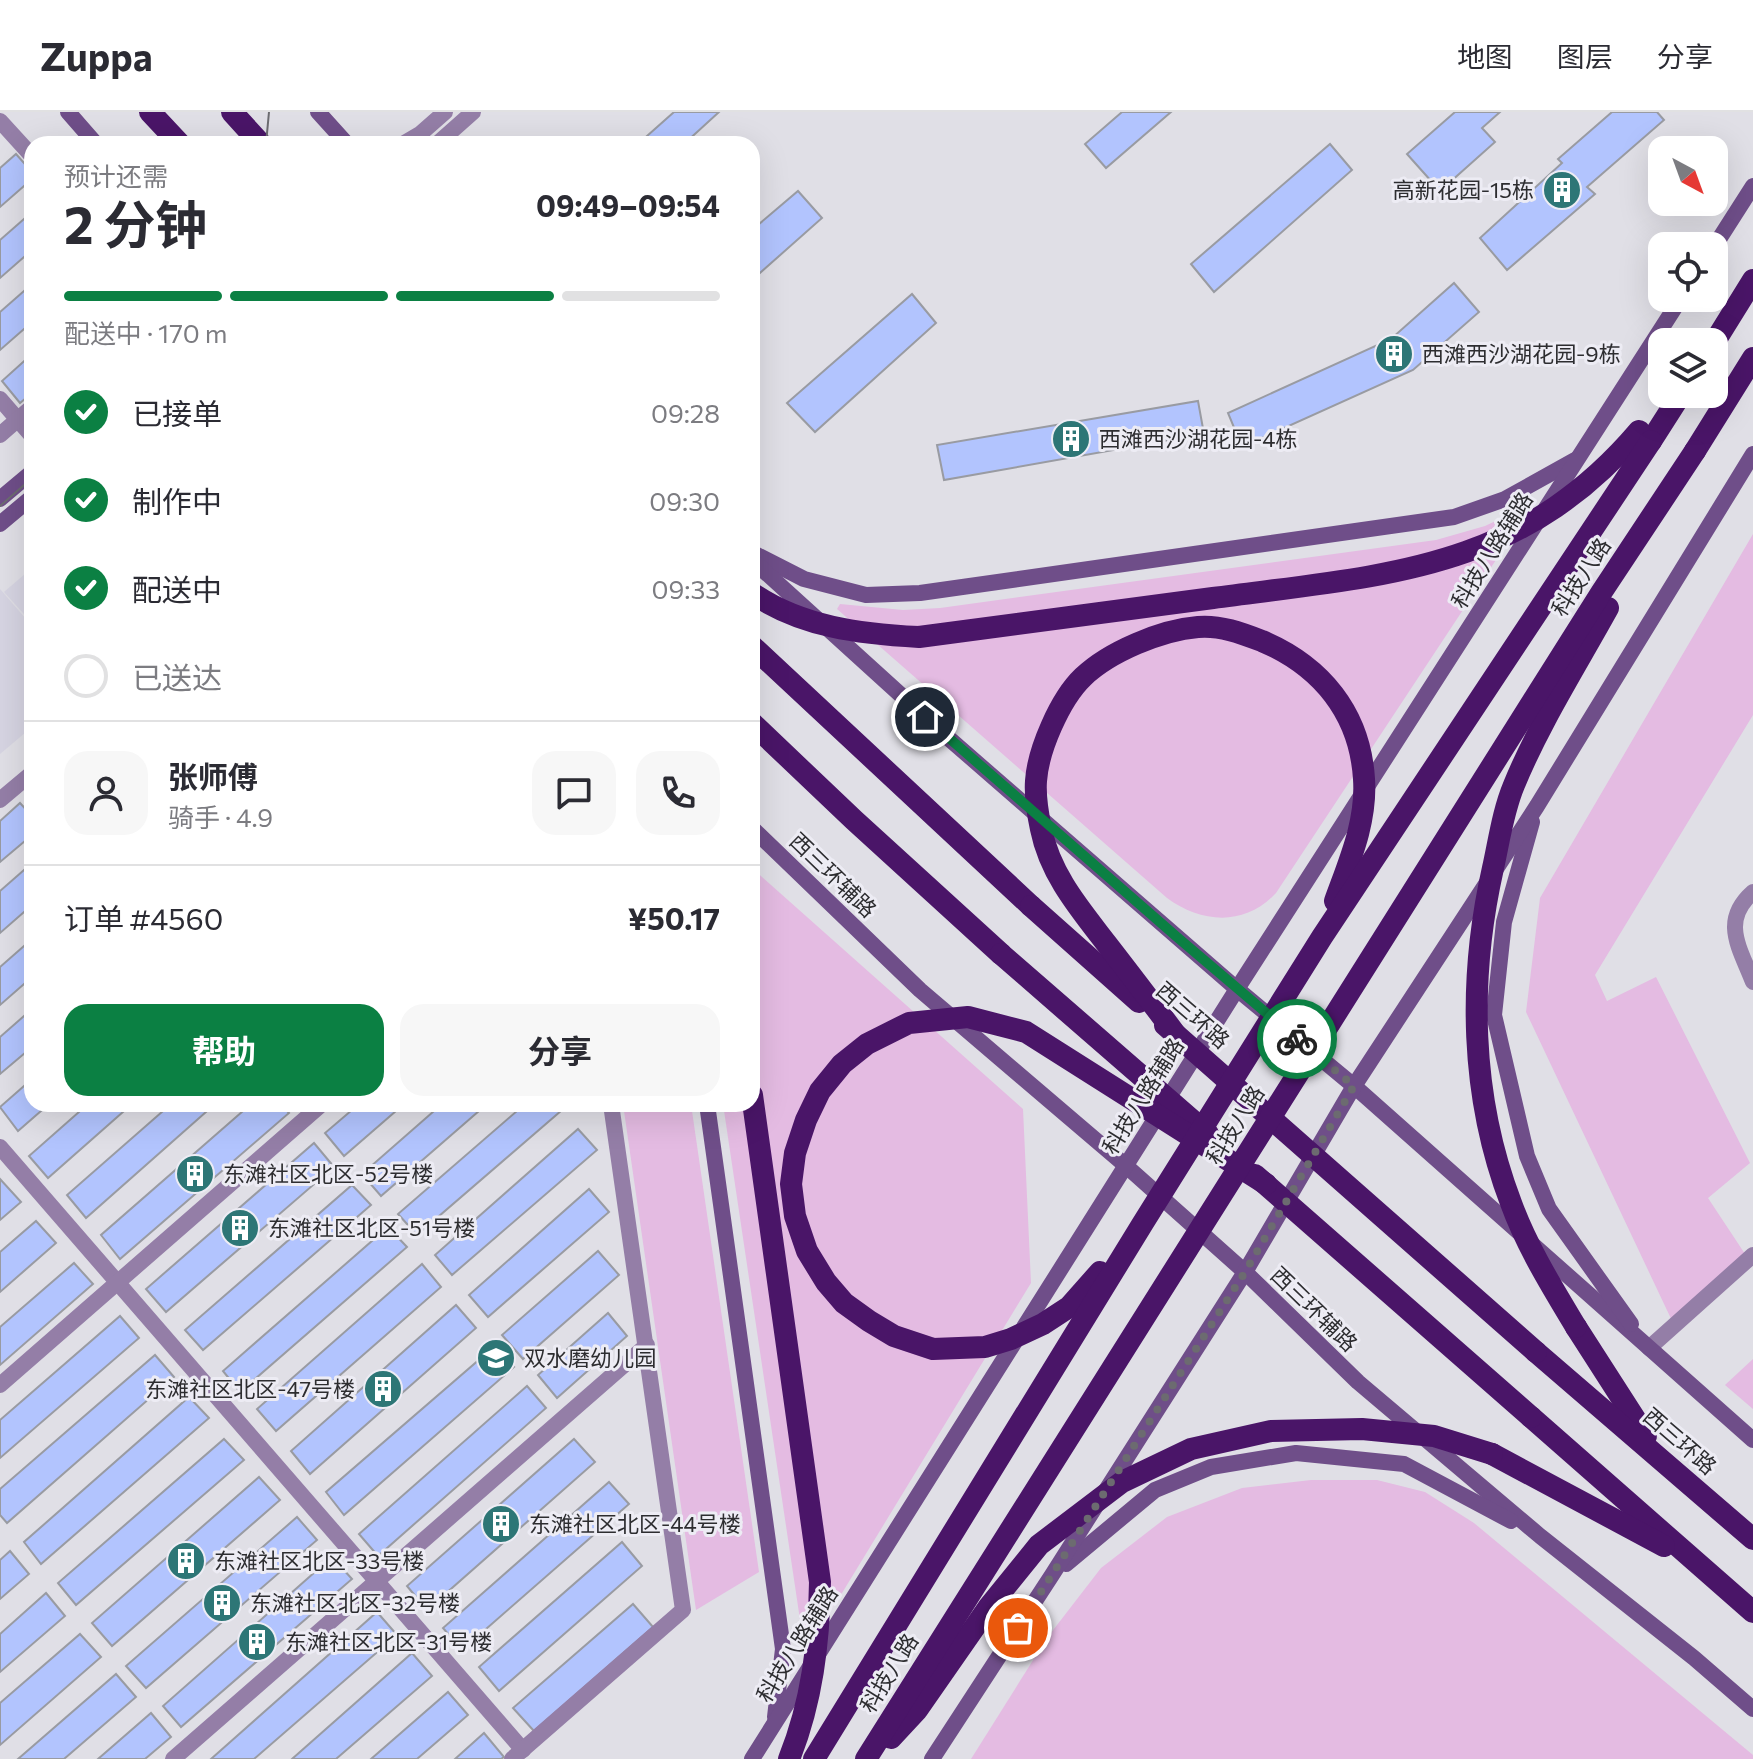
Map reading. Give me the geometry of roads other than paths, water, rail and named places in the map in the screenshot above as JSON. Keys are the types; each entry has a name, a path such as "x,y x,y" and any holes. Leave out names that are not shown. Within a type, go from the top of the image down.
{"highway":[{"path":"150,112 172,136"},
{"path":"232,112 254,136"},
{"path":"1724,328 1753,280"},
{"name":"科技八路","path":"868,1759 1584,620 1753,358"},
{"path":"760,597 808,621 868,634 919,637 1373,576 1460,556 1542,517 1579,491 1619,454 1645,436 1662,408"},
{"name":"科技八路","path":"814,1759 1322,937 1645,436 1669,408"},
{"path":"1659,1457 1543,1271 1511,1204 1480,1087 1476,1032 1477,969 1486,898 1512,789 1533,743 1695,451"},
{"path":"1176,1035 1069,894 1052,867 1040,829 1036,781 1043,747 1060,709 1082,678 1113,656 1150,638 1198,627 1235,630 1303,662 1326,683 1354,732 1362,757 1364,781 1359,835 1322,937"},
{"name":"西三环路","path":"760,653 1031,906 1536,1352 1753,1539"},
{"path":"760,730 1001,954 1753,1612"},
{"path":"1143,1223 1069,1307 1043,1324 985,1347 933,1349 894,1336 869,1321 844,1303 826,1282 807,1251 795,1216 791,1184 795,1153 820,1091 842,1064 867,1044 909,1023 968,1017 1026,1032 1266,1184"},
{"path":"754,1112 820,1582 819,1636 803,1723 789,1759"},
{"path":"868,1759 917,1710 988,1608 1039,1545 1122,1482 1191,1449 1271,1431 1362,1429 1434,1436 1492,1454 1698,1564"}],"main road":[{"path":"68,112 89,136"},
{"path":"318,112 340,136"},
{"path":"1724,232 1753,186"},
{"name":"科技八路辅路","path":"752,1759 1125,1165 1672,312"},
{"path":"932,1759 1245,1272 1354,1086 1537,806 1753,454"},
{"path":"760,556 804,579 866,595 920,593 1454,517 1505,499 1576,459"},
{"path":"0,499 24,479"},
{"path":"0,524 24,504"},
{"path":"760,567 946,736 1237,989 1354,1086 1753,1440"},
{"path":"1537,806 1504,922 1494,1015 1527,1156 1549,1209 1649,1348"},
{"name":"西三环辅路","path":"760,836 920,990 1245,1272 1358,1382 1540,1536 1753,1709"},
{"path":"708,1112 783,1649 774,1721"},
{"path":"1052,1575 1155,1490 1211,1467 1296,1453 1404,1464 1540,1536"}],"street":[{"path":"417,136 445,112"},
{"path":"446,136 473,112"},
{"path":"0,121 24,147"},
{"path":"0,399 24,426"},
{"path":"0,435 24,414"},
{"path":"0,800 24,780"},
{"path":"1753,892 1739,904 1734,932 1753,982"},
{"path":"0,1385 313,1112"},
{"path":"0,1147 377,1582 517,1754 683,1610 612,1112"},
{"path":"1649,1348 1753,1255"},
{"path":"173,1759 647,1345"}],"tram line":[{"path":"267,136 269,112"},
{"path":"0,506 24,485"}],"place":[{"name":"高新花园-15栋","path":"1562,190"},
{"name":"西滩西沙湖花园-9栋","path":"1394,354"},
{"name":"西滩西沙湖花园-4栋","path":"1071,439"},
{"name":"东滩社区北区-52号楼","path":"195,1174"},
{"name":"东滩社区北区-51号楼","path":"240,1228"},
{"name":"双水磨幼儿园","path":"496,1358"},
{"name":"东滩社区北区-47号楼","path":"383,1389"},
{"name":"东滩社区北区-44号楼","path":"501,1524"},
{"name":"东滩社区北区-33号楼","path":"186,1561"},
{"name":"东滩社区北区-32号楼","path":"222,1603"},
{"name":"东滩社区北区-31号楼","path":"257,1642"}]}
